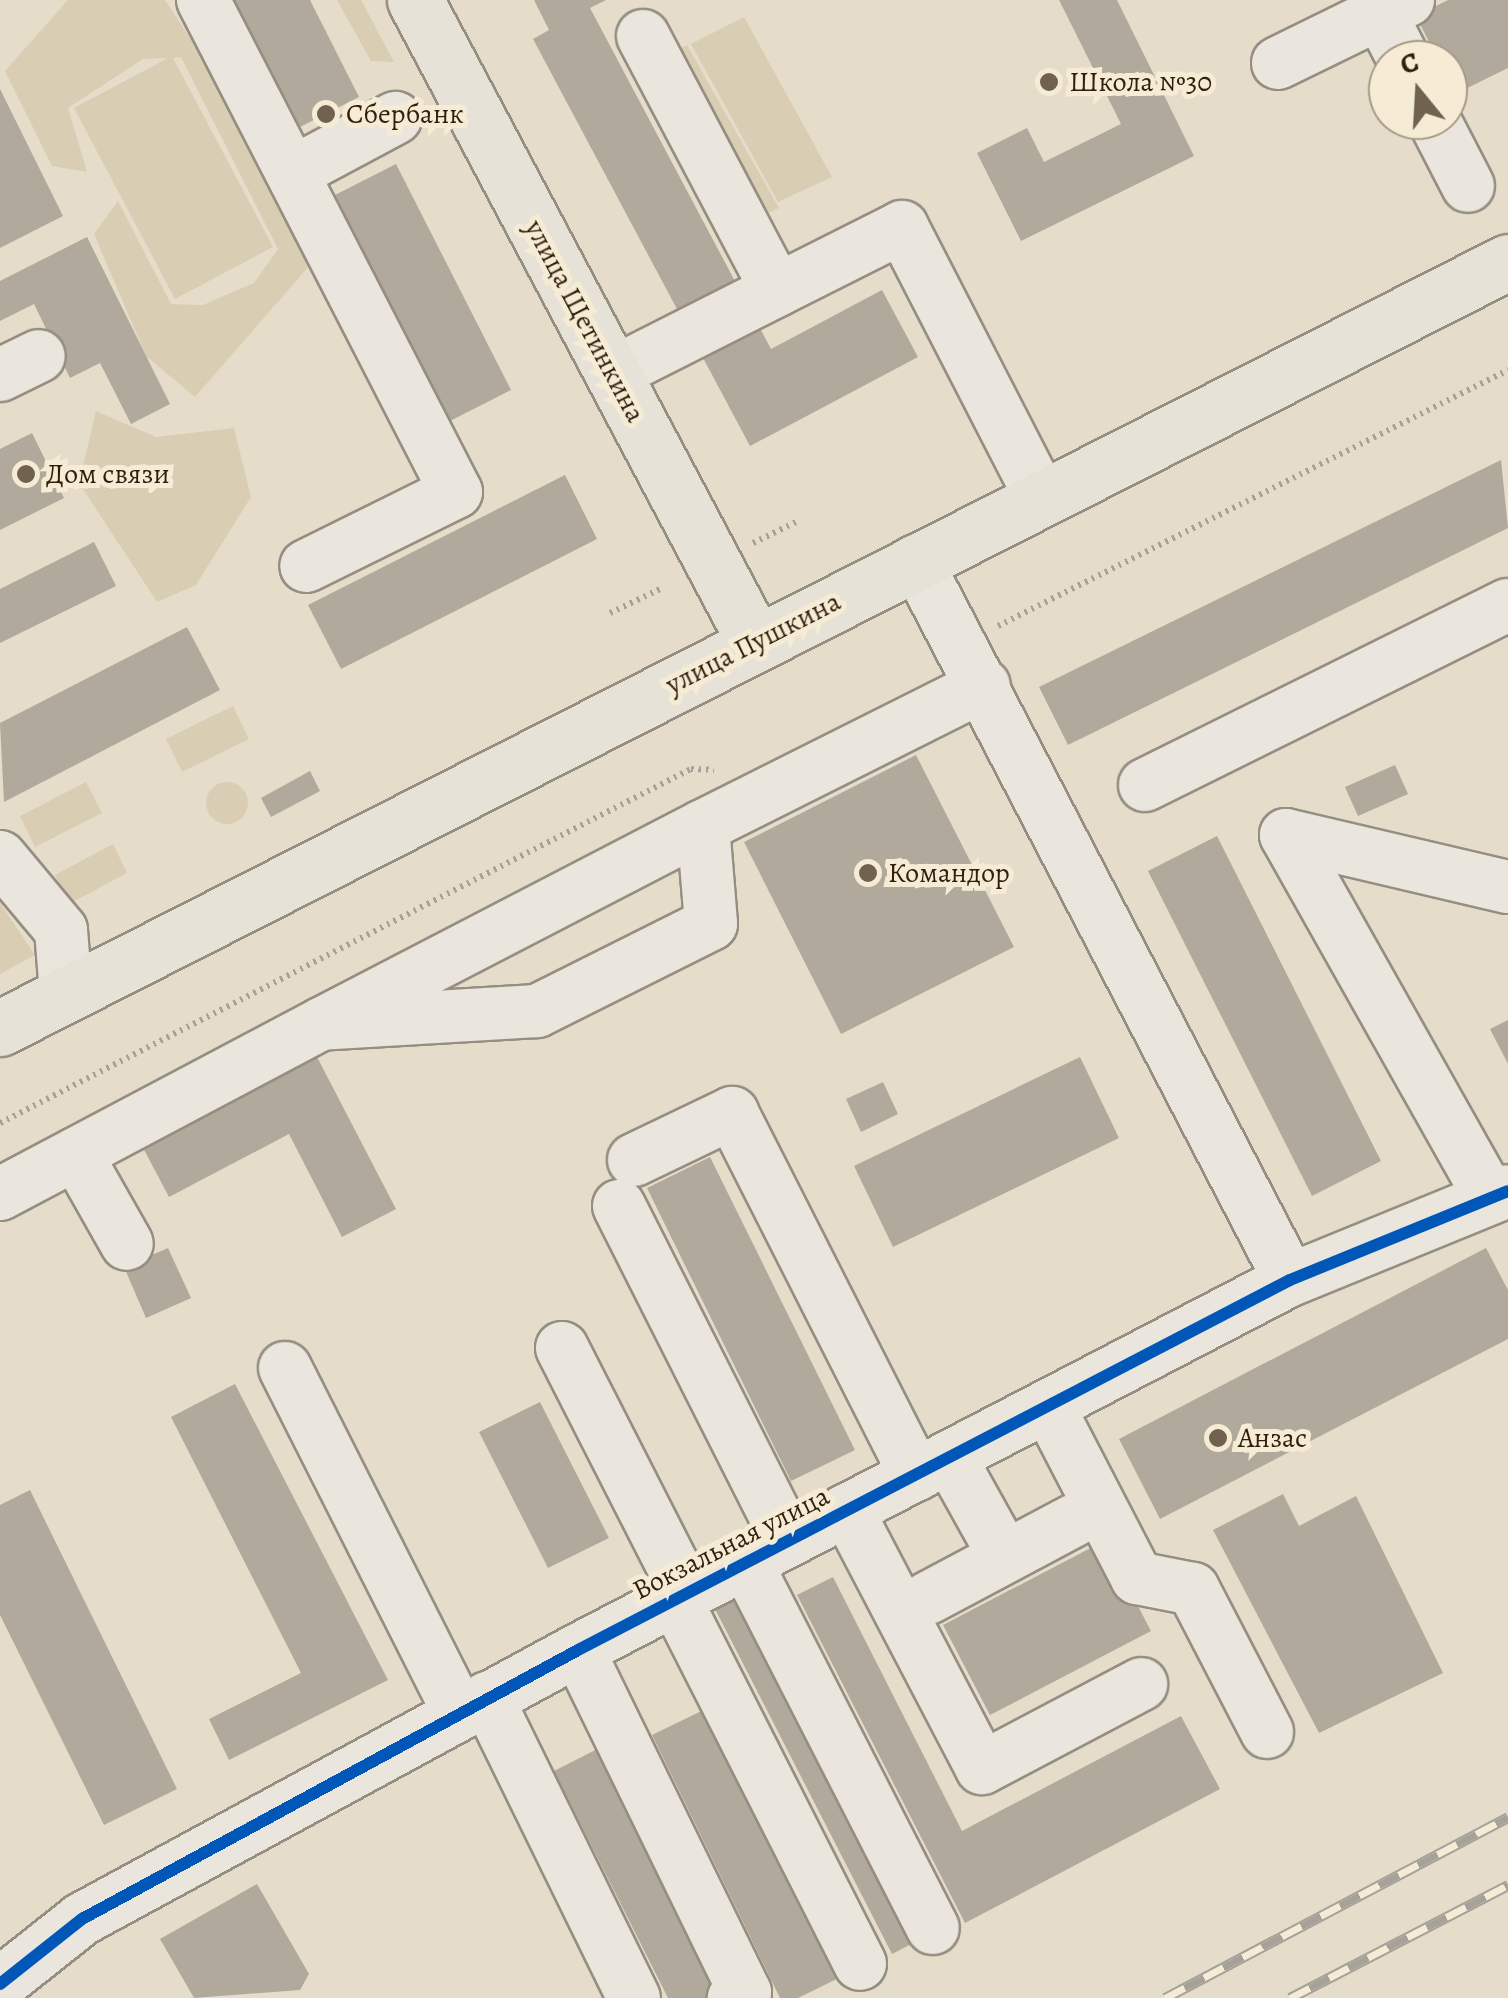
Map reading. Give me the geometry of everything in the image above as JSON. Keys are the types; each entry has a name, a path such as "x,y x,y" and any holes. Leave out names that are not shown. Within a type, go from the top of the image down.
{"main road":[{"name":"улица Щетинкина","path":"414,0 755,642"},
{"name":"улица Пушкина","path":"0,1028 1508,262"}],"street":[{"path":"202,0 456,492 306,566"},
{"path":"1278,64 1394,7 1400,40"},
{"path":"643,36 777,290"},
{"path":"294,172 396,118"},
{"path":"1444,140 1468,186"},
{"path":"613,373 902,227 1041,498"},
{"path":"916,560 974,664 1290,1280"},
{"path":"1145,785 1508,606"},
{"path":"0,1194 703,826 974,664"},
{"path":"321,1024 537,1011 711,924 703,826"},
{"path":"1498,1193 1286,835 1508,887"},
{"path":"0,857 61,930 66,994"},
{"path":"933,1928 767,1552 626,1183 732,1113 933,1466 1005,1557"},
{"path":"76,1154 127,1244"},
{"name":"Вокзальная улица","path":"0,1984 82,1919 578,1650 1290,1280 1498,1193"},
{"path":"562,1348 860,1964"},
{"path":"284,1368 634,1998"},
{"path":"1048,1406 1137,1578 1193,1589 1267,1732"},
{"path":"848,1510 982,1768 1141,1684"},
{"path":"928,1598 1075,1520"},
{"path":"578,1650 745,1992 734,1998"}],"path":[{"path":"974,664 1508,370"},
{"path":"743,548 798,521"},
{"path":"610,613 660,589"},
{"path":"0,1123 691,769 710,772"}],"shaded area":[{"path":"68,0 165,0 219,82 310,265 195,397 146,356 94,234 118,201 171,304 203,305 254,283 278,249 181,57 173,58 273,247 175,299 74,108 168,58 143,59 68,108 87,172 52,166 5,71"},
{"path":"337,0 361,0 394,62 371,61"},
{"path":"744,17 832,177 778,202 691,44"},
{"path":"687,45 779,208 769,213 677,50"},
{"path":"96,411 156,437 234,428 251,497 196,585 157,602 79,483"},
{"path":"233,706 249,739 182,772 166,739"},
{"path":"86,782 102,813 35,847 20,816"},
{"path":"227,782 242,788 248,803 242,818 227,824 212,818 206,803 212,788"},
{"path":"113,844 127,873 69,904 55,875"},
{"path":"0,903 35,955 0,974"}],"building":[{"path":"233,0 310,0 359,97 298,128"},
{"path":"534,0 606,0 590,8 771,349 882,290 918,357 750,446 533,39 549,30"},
{"name":"Школа №30","path":"1059,0 1117,0 1194,156 1021,241 977,153 1027,128 1044,162 1121,124"},
{"path":"1448,0 1508,0 1508,68 1468,88 1468,40 1428,40 1416,16"},
{"path":"0,89 63,216 0,248"},
{"path":"396,164 511,390 450,421 335,195"},
{"path":"87,237 170,404 131,424 100,363 70,378 34,304 0,321 0,281"},
{"name":"Дом связи","path":"32,433 64,498 0,530 0,449"},
{"path":"1501,460 1508,528 1068,745 1039,687"},
{"path":"565,475 597,539 341,669 308,605"},
{"path":"94,542 116,586 0,643 0,589"},
{"path":"187,627 220,690 4,802 0,723"},
{"name":"Командор","path":"916,755 1014,947 841,1034 744,842"},
{"path":"1395,765 1408,794 1358,816 1345,787"},
{"path":"310,771 320,791 271,817 261,798"},
{"path":"1217,836 1381,1161 1312,1196 1148,871"},
{"path":"1508,1020 1508,1064 1490,1029"},
{"path":"316,1055 396,1209 342,1237 289,1134 169,1197 142,1146"},
{"path":"1080,1057 1119,1138 893,1247 854,1166"},
{"path":"883,1082 898,1114 861,1132 846,1099"},
{"path":"710,1157 855,1450 791,1481 647,1188"},
{"path":"168,1248 191,1298 146,1318 124,1267"},
{"path":"1486,1248 1508,1290 1508,1339 1160,1519 1119,1439"},
{"path":"235,1384 388,1680 229,1760 209,1719 301,1673 171,1417"},
{"path":"540,1402 609,1538 548,1568 479,1432"},
{"path":"30,1490 177,1789 104,1825 0,1615 0,1505"},
{"path":"1283,1494 1299,1526 1356,1496 1443,1673 1319,1733 1213,1530"},
{"path":"1104,1541 1151,1631 990,1715 943,1625"},
{"path":"833,1577 962,1831 1181,1716 1220,1789 965,1923 797,1595"},
{"path":"746,1590 925,1937 892,1954 714,1607"},
{"path":"718,1703 851,1972 798,1998 780,1998 652,1735"},
{"path":"613,1741 735,1983 705,1998 668,1998 554,1771"},
{"path":"257,1884 309,1974 300,1990 194,1998 160,1939"}],"railway":[{"path":"1165,1998 1508,1817"},
{"path":"1290,1998 1508,1885"}],"cycle path":[{"path":"0,1984 82,1919 578,1650 1290,1280 1508,1191"}],"place":[{"name":"Школа №30","path":"1049,82"},
{"name":"Сбербанк","path":"326,114"},
{"name":"Дом связи","path":"26,474"},
{"name":"Командор","path":"868,873"},
{"name":"Анзас","path":"1218,1438"}]}
